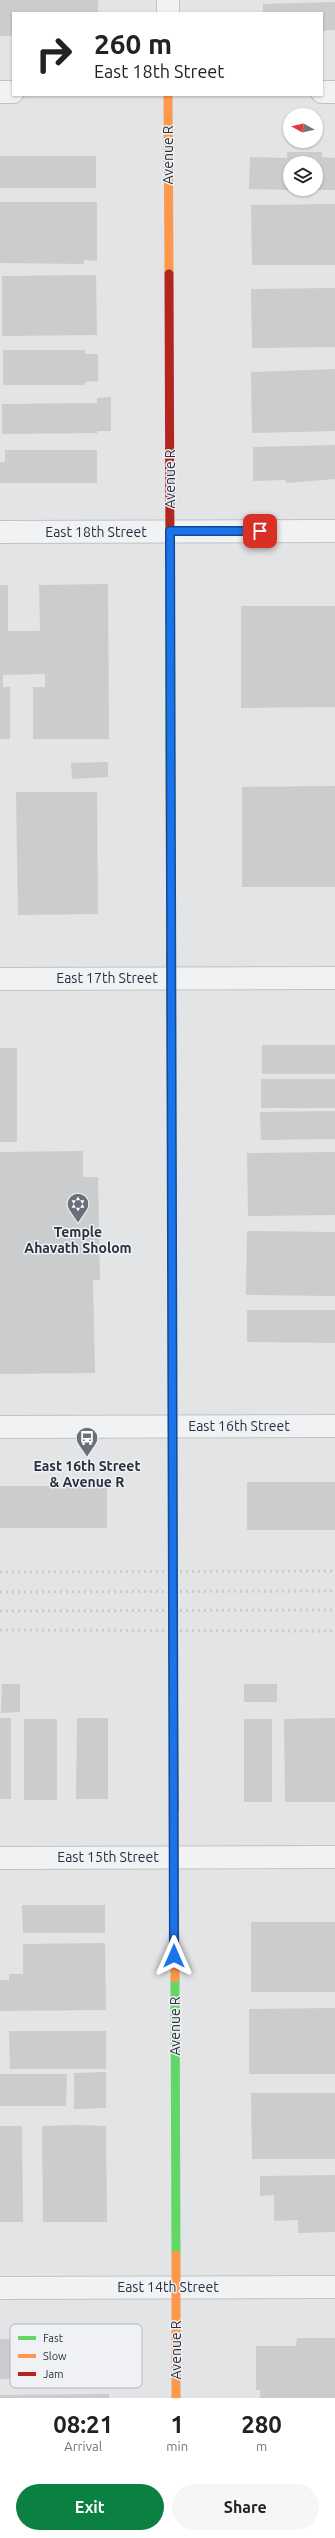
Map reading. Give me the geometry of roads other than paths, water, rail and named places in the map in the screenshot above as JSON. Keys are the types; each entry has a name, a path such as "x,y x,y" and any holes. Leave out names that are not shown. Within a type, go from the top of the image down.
{"street":[{"path":"168,0 168,12"},
{"path":"0,92 12,92"},
{"path":"323,92 335,92"},
{"name":"Avenue R","path":"168,96 176,2398"},
{"name":"East 18th Street","path":"0,532 335,531"},
{"name":"East 17th Street","path":"0,979 335,978"},
{"name":"East 16th Street","path":"0,1427 335,1426"},
{"name":"East 15th Street","path":"0,1858 335,1857"},
{"name":"East 14th Street","path":"0,2288 335,2287"}],"railway":[{"path":"0,1572 335,1571"},
{"path":"0,1592 335,1591"},
{"path":"0,1611 335,1610"},
{"path":"0,1630 335,1631"}],"place":[{"name":"Temple Ahavath Sholom","path":"78,1224"},
{"name":"East 16th Street & Avenue R","path":"87,1458"}]}
